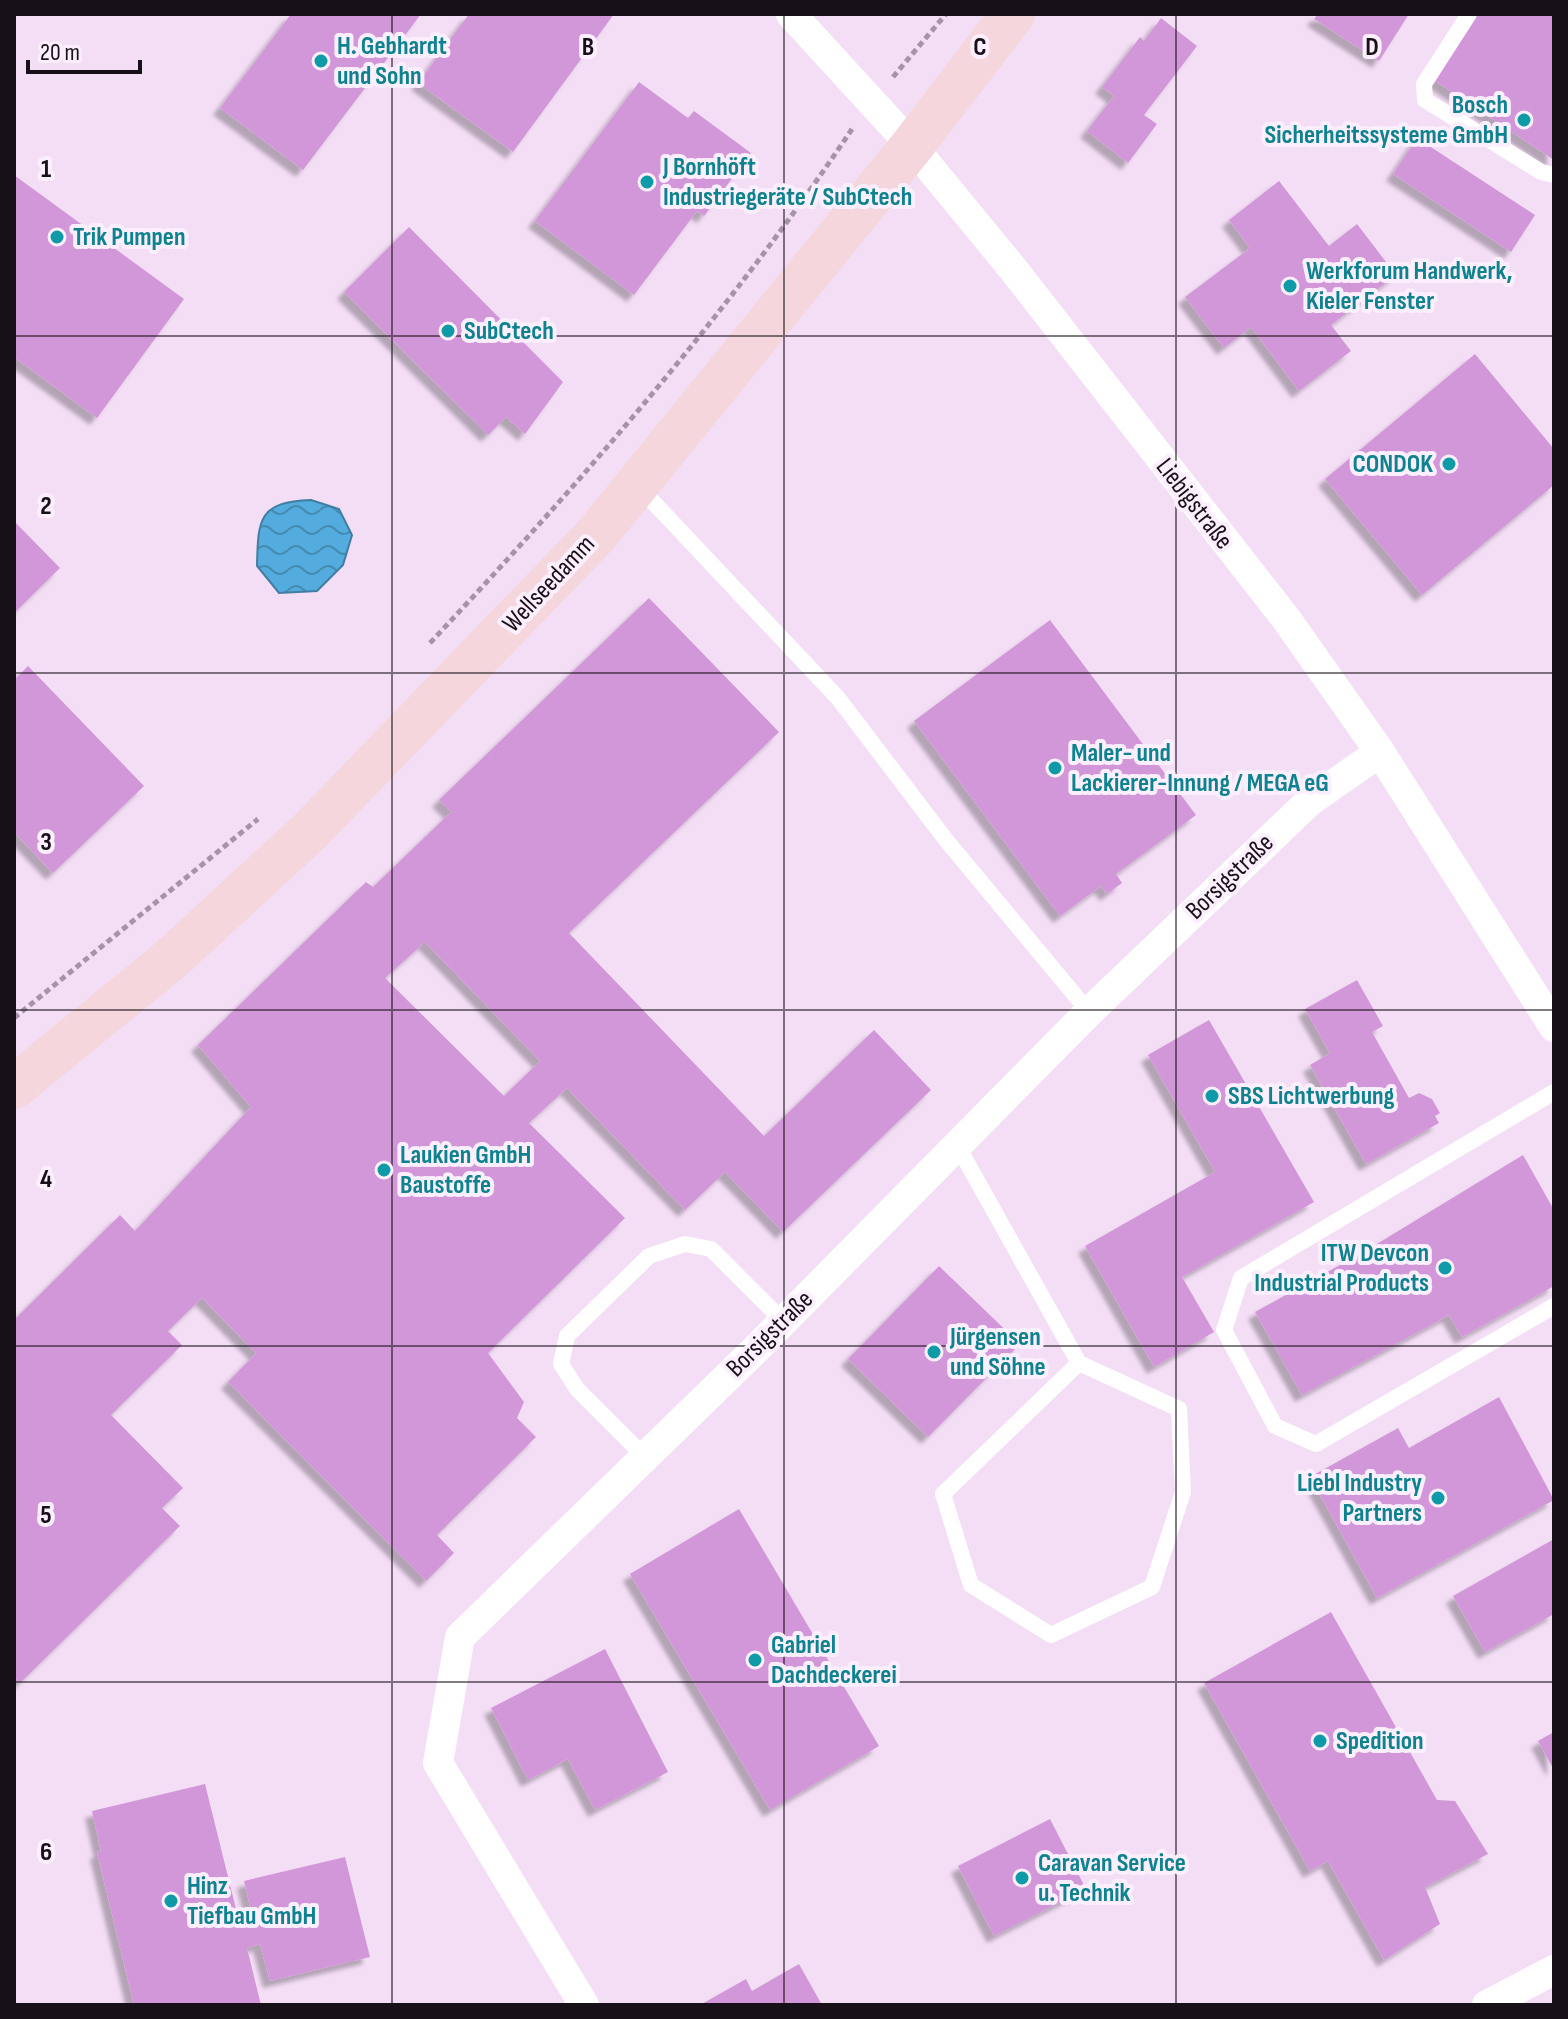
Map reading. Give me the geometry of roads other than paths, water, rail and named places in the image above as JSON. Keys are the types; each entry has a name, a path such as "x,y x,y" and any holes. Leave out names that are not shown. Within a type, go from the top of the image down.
{"main road":[{"name":"Wellseedamm","path":"14,1087 171,959 310,831 476,662 637,486 912,146 1013,14"}],"street":[{"name":"Liebigstraße","path":"791,14 912,146 1287,620 1380,752 1554,1027"},
{"name":"Borsigstraße","path":"584,2005 438,1763 460,1637 783,1321 1089,1012 1310,801 1380,752"},
{"path":"1487,2005 1554,1970"}],"lane":[{"path":"1469,14 1424,84 1425,100 1541,172 1554,175"},
{"path":"637,486 838,698 946,840 1089,1012"},
{"path":"1554,1092 1241,1278 1224,1330 1275,1426 1316,1444 1554,1306"},
{"path":"956,1143 1079,1363 1179,1409 1183,1492 1152,1587 1051,1635 971,1585 943,1494 1079,1363"},
{"path":"645,1457 577,1389 561,1364 567,1336 649,1256 685,1244 711,1249 783,1321"}],"water":[{"path":"311,500 339,509 352,535 343,565 317,591 279,593 257,566 261,525 271,509 281,504"}],"place":[{"name":"H. Gebhardt und Sohn","path":"321,61"},
{"name":"Bosch Sicherheitssysteme GmbH","path":"1524,120"},
{"name":"J Bornhöft Industriegeräte / SubCtech","path":"647,182"},
{"name":"Trik Pumpen","path":"57,237"},
{"name":"Werkforum Handwerk, Kieler Fenster","path":"1290,286"},
{"name":"SubCtech","path":"448,331"},
{"name":"CONDOK","path":"1449,464"},
{"name":"Maler- und Lackierer-Innung / MEGA eG","path":"1055,768"},
{"name":"SBS Lichtwerbung","path":"1212,1096"},
{"name":"Laukien GmbH Baustoffe","path":"384,1170"},
{"name":"ITW Devcon Industrial Products","path":"1445,1268"},
{"name":"Jürgensen und Söhne","path":"934,1352"},
{"name":"Liebl Industry Partners","path":"1438,1498"},
{"name":"Gabriel Dachdeckerei","path":"755,1660"},
{"name":"Spedition","path":"1320,1741"},
{"name":"Caravan Service u. Technik","path":"1022,1878"},
{"name":"Hinz Tiefbau GmbH","path":"171,1901"}]}
